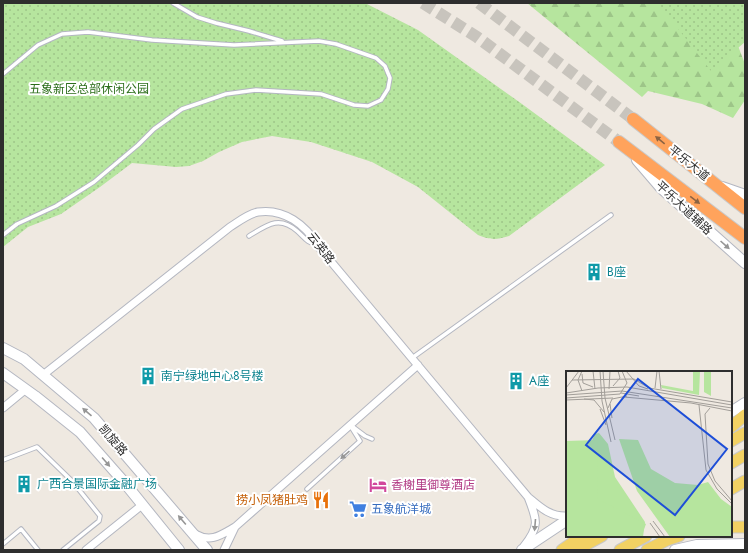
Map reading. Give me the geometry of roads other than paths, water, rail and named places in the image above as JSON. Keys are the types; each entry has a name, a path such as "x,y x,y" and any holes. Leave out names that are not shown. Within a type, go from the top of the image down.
{"highway":[{"name":"平乐大道","path":"633,119 745,208"},
{"path":"623,146 745,238"}],"main road":[{"path":"733,425 745,415"},
{"path":"732,440 745,432"},
{"path":"732,462 745,455"},
{"path":"732,488 745,481"},
{"path":"732,527 745,527"},
{"path":"562,550 581,537"},
{"path":"576,550 600,537"},
{"path":"620,550 644,537"},
{"path":"647,550 676,537"}],"street":[{"name":"平乐大道辅路","path":"623,146 661,188 745,263"},
{"path":"716,185 745,195"},
{"name":"云英路","path":"43,375 230,227 244,218 258,212 280,214 298,222 311,234 318,246 528,497"},
{"name":"凯旋路","path":"3,348 24,359 94,418 207,550"},
{"path":"192,532 202,538 211,538 220,536 235,527 418,365"},
{"name":"凯旋路","path":"3,373 26,389 80,432 179,550"},
{"path":"3,408 26,389"},
{"path":"732,411 745,403"},
{"path":"528,497 549,513 557,516 566,516"},
{"path":"521,550 533,535 536,526 535,515 528,497"},
{"path":"86,550 142,505"},
{"path":"521,550 566,521"},
{"path":"224,550 226,543 235,527"},
{"path":"674,550 698,540 745,544"}],"lane":[{"path":"173,3 198,17 284,42"},
{"path":"3,74 38,45 62,34 88,32 152,40 234,45 319,41 336,44 376,58 385,66 390,78 388,89 381,100 368,106 354,105 321,94 256,90 226,94 182,110 154,129 138,145 94,182 56,206 17,224 3,235"},
{"path":"412,358 611,215"},
{"path":"250,236 273,222 282,222 296,230 307,242 318,246"},
{"path":"350,425 365,436 372,439"},
{"path":"307,489 360,441 350,425"},
{"path":"3,460 37,447 72,481 100,516 99,521 63,550"},
{"path":"3,544 21,529 38,550"}],"tunnel":[{"path":"423,3 477,37 619,142"},
{"path":"479,3 633,119"}],"place":[{"name":"B座","path":"594,272"},
{"name":"南宁绿地中心8号楼","path":"148,376"},
{"name":"A座","path":"516,381"},
{"name":"广西合景国际金融广场","path":"24,484"},
{"name":"香榭里御尊酒店","path":"378,485"},
{"name":"捞小凤猪肚鸡","path":"321,500"},
{"name":"五象航洋城","path":"358,509"}],"park label":[{"name":"五象新区总部休闲公园","path":"89,89"}]}
